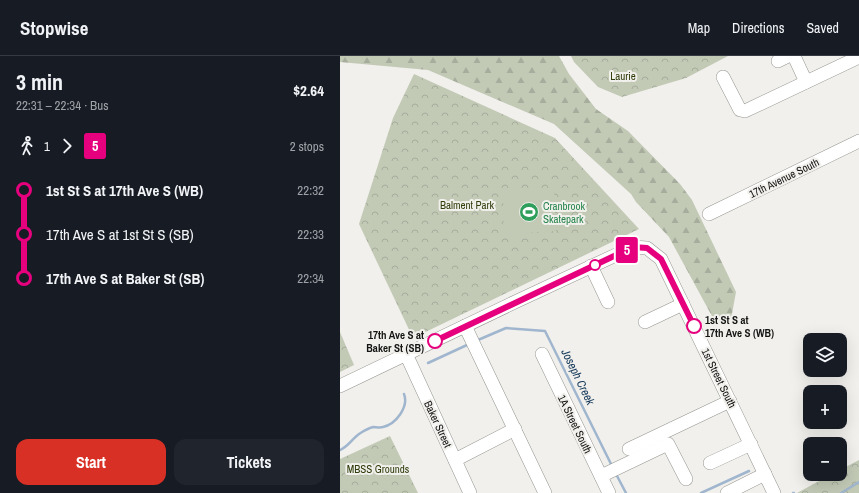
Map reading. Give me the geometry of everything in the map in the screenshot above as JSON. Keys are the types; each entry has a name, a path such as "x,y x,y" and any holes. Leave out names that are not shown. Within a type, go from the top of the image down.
{"street":[{"path":"794,56 806,82"},
{"path":"723,77 737,106 740,110 745,111 859,57"},
{"name":"17th Avenue South","path":"709,214 859,141"},
{"name":"1st Street South","path":"591,266 633,247 647,248 661,259 774,493"},
{"path":"340,386 591,266 608,302"},
{"path":"645,322 683,304"},
{"path":"465,326 545,493"},
{"name":"Baker Street","path":"406,354 470,493"},
{"name":"1A Street South","path":"542,354 609,493"},
{"path":"629,448 730,401"},
{"path":"454,460 515,429"},
{"path":"601,476 668,444 686,479"},
{"path":"710,463 751,444"},
{"path":"727,493 765,474"}],"green space":[{"path":"340,56 559,56 569,74 596,109 628,131 680,184 692,200 736,292 731,319 725,323 718,322 713,318 669,237 636,202 631,194 554,124 428,70 340,62"},
{"name":"Laurie","path":"571,56 728,56 686,78 622,97 598,87 574,62"},
{"name":"Balment Park","path":"414,74 555,138 639,229 413,338 359,224 393,118"},
{"name":"Cranbrook Skatepark","path":"554,190 556,231 504,234 503,192"},
{"path":"340,332 354,365 340,372"},
{"name":"MBSS Grounds","path":"390,436 418,493 340,493 340,459"},
{"path":"859,460 859,493 797,493 819,481 847,481 847,466"}],"waterway":[{"name":"Joseph Creek","path":"478,340 506,328 545,331 612,466"},
{"name":"Joseph Creek","path":"428,363 467,345"},
{"name":"Joseph Creek","path":"340,450 366,430 373,427 383,427 397,419 405,404 404,394"},
{"name":"Joseph Creek","path":"701,493 749,471"},
{"name":"Joseph Creek","path":"616,474 626,493"},
{"name":"Joseph Creek","path":"841,493 859,482"}],"bus line":[{"name":"5","path":"435,341 633,247 647,248 661,259 694,326"}],"place":[{"name":"Cranbrook Skatepark","path":"529,212"},
{"name":"1st St S at 17th Ave S (WB)","path":"694,326"},
{"name":"17th Ave S at Baker St (SB)","path":"435,341"}]}
